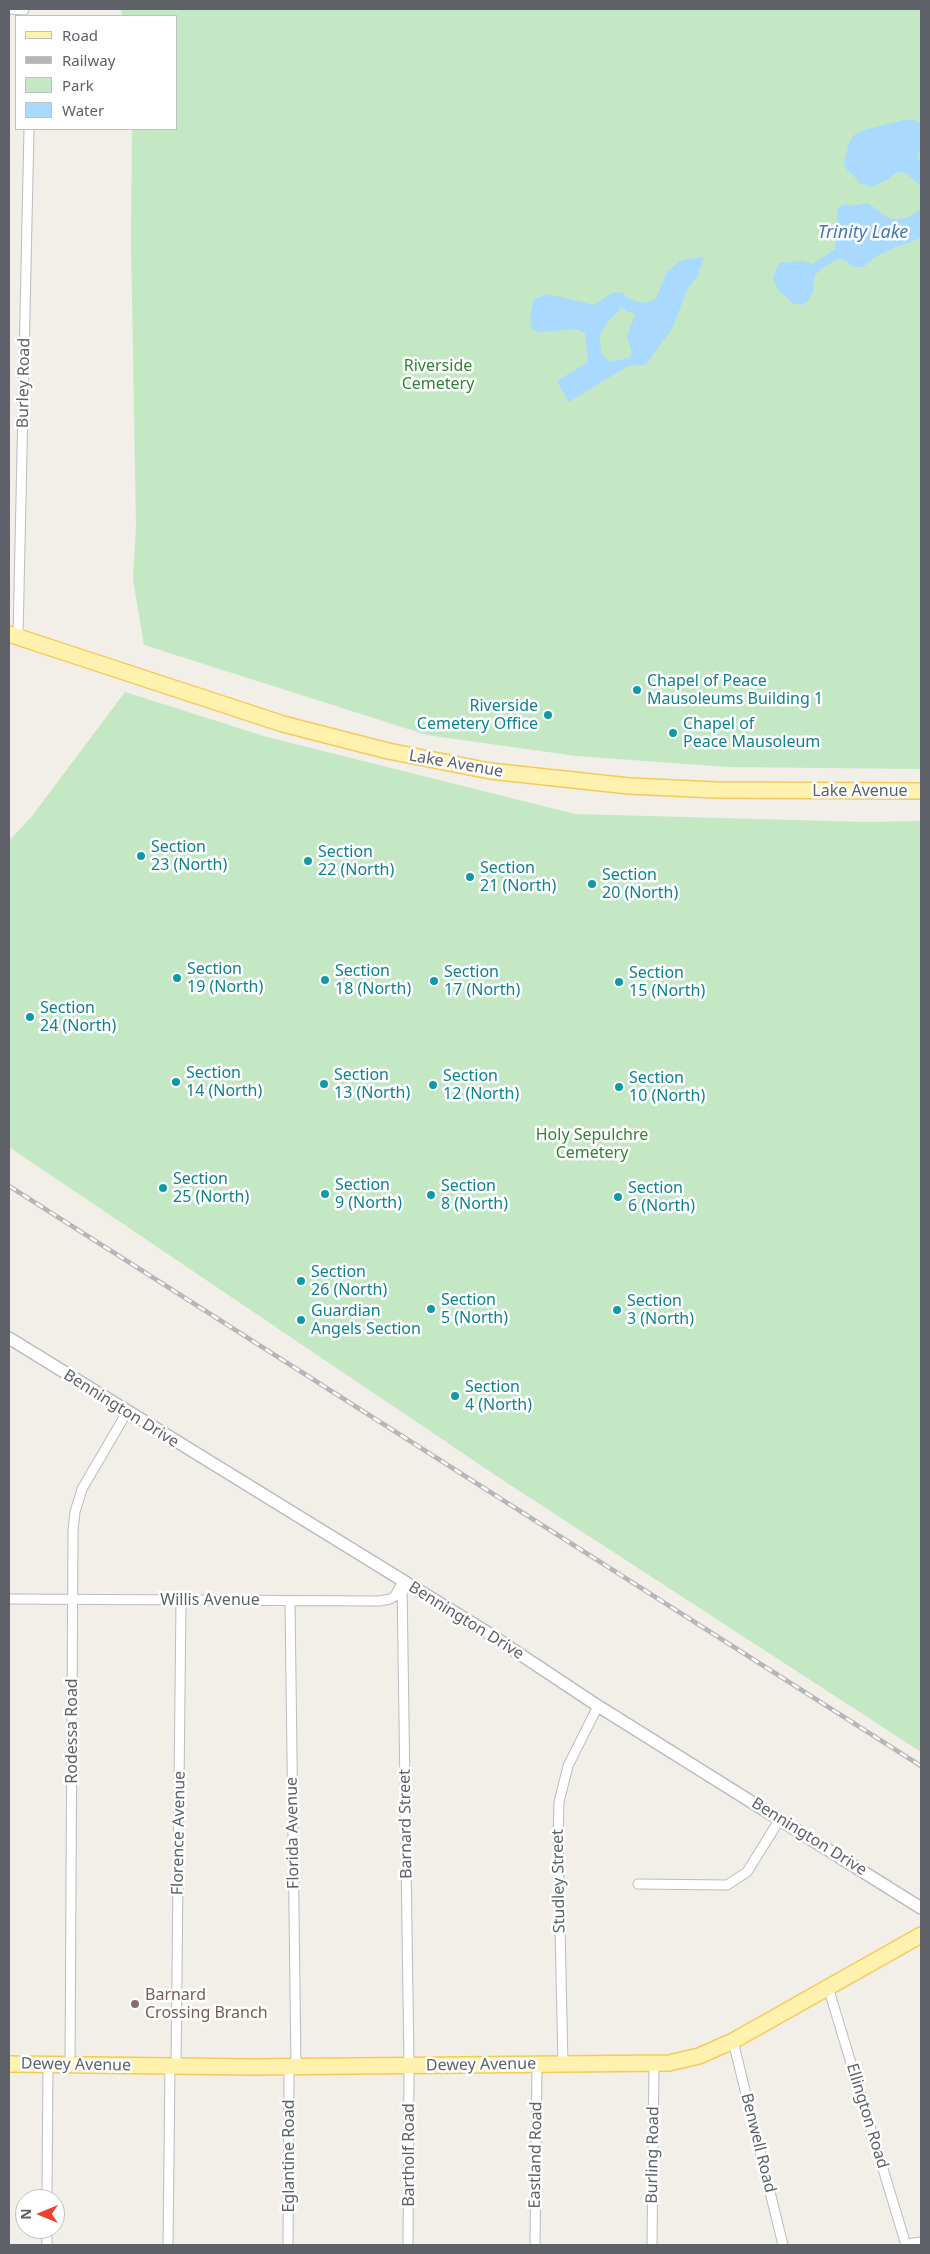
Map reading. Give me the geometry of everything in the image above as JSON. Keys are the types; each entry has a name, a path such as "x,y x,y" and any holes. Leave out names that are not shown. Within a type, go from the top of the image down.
{"main road":[{"name":"Lake Avenue","path":"14,636 283,724 388,751 490,771 630,786 706,790 921,791"},
{"name":"Dewey Avenue","path":"9,2064 409,2066 654,2064 685,2060 733,2041 921,1935"}],"street":[{"path":"9,9 24,12"},
{"name":"Burley Road","path":"14,636 29,130"},
{"name":"Bennington Drive","path":"9,1338 402,1582 488,1633 598,1706 921,1908"},
{"name":"Rodessa Road","path":"70,2064 74,1531 78,1498 86,1480 126,1412"},
{"name":"Willis Avenue","path":"9,1599 385,1601 394,1596 402,1582"},
{"name":"Barnard Street","path":"402,1582 409,2066"},
{"name":"Florence Avenue","path":"168,2245 181,1600"},
{"name":"Florida Avenue","path":"290,1601 292,2066"},
{"name":"Studley Street","path":"563,2064 558,1838 559,1802 572,1757 598,1706"},
{"path":"638,1884 727,1885 747,1872 780,1819"},
{"name":"Ellington Road","path":"828,1987 906,2245"},
{"name":"Benwell Road","path":"733,2041 783,2245"},
{"path":"47,2189 48,2064"},
{"name":"Eastland Road","path":"535,2245 537,2064"},
{"name":"Burling Road","path":"652,2245 654,2064"},
{"name":"Eglantine Road","path":"288,2245 292,2066"},
{"name":"Bartholf Road","path":"408,2245 409,2066"},
{"path":"906,2245 921,2242"}],"green space":[{"name":"Riverside Cemetery","path":"121,9 921,9 921,769 728,767 576,756 427,735 144,645 133,579 136,526 131,242 132,130 178,130 178,15 122,15"},
{"name":"Holy Sepulchre Cemetery","path":"125,692 267,737 575,814 866,822 921,821 921,1752 501,1479 9,1147 9,841 32,816"}],"water":[{"name":"Trinity Lake","path":"903,120 921,122 921,149 917,157 921,165 921,186 904,172 895,173 887,180 871,187 859,183 847,170 844,163 849,143 853,136 860,131"},
{"name":"Trinity Lake","path":"868,203 888,218 909,217 921,209 921,238 875,257 863,267 854,267 840,258 824,267 815,275 813,291 809,300 802,305 794,304 779,291 773,280 779,263 802,261 812,264 835,249 838,208 845,204 852,206"},
{"path":"699,257 704,258 697,277 687,289 673,327 646,365 628,366 569,402 557,381 588,362 585,333 577,329 539,332 532,329 530,317 534,299 548,294 594,305 612,293 618,292 623,293 629,299 644,303 652,301 656,298 667,272 680,261","holes":["622,307 627,312 632,312 635,315 627,336 632,354 629,358 610,362 601,353 600,335 608,321"]}],"railway":[{"path":"9,1186 921,1766"}],"place":[{"name":"Chapel of Peace Mausoleums Building 1","path":"637,690"},
{"name":"Riverside Cemetery Office","path":"548,715"},
{"name":"Chapel of Peace Mausoleum","path":"673,733"},
{"name":"Section 23 (North)","path":"141,856"},
{"name":"Section 22 (North)","path":"308,861"},
{"name":"Section 21 (North)","path":"470,877"},
{"name":"Section 20 (North)","path":"592,884"},
{"name":"Section 19 (North)","path":"177,978"},
{"name":"Section 18 (North)","path":"325,980"},
{"name":"Section 17 (North)","path":"434,981"},
{"name":"Section 15 (North)","path":"619,982"},
{"name":"Section 24 (North)","path":"30,1017"},
{"name":"Section 14 (North)","path":"176,1082"},
{"name":"Section 13 (North)","path":"324,1084"},
{"name":"Section 12 (North)","path":"433,1085"},
{"name":"Section 10 (North)","path":"619,1087"},
{"name":"Section 25 (North)","path":"163,1188"},
{"name":"Section 9 (North)","path":"325,1194"},
{"name":"Section 8 (North)","path":"431,1195"},
{"name":"Section 6 (North)","path":"618,1197"},
{"name":"Section 26 (North)","path":"301,1281"},
{"name":"Section 5 (North)","path":"431,1309"},
{"name":"Section 3 (North)","path":"617,1310"},
{"name":"Guardian Angels Section","path":"301,1320"},
{"name":"Section 4 (North)","path":"455,1396"},
{"name":"Barnard Crossing Branch","path":"135,2004"}]}
